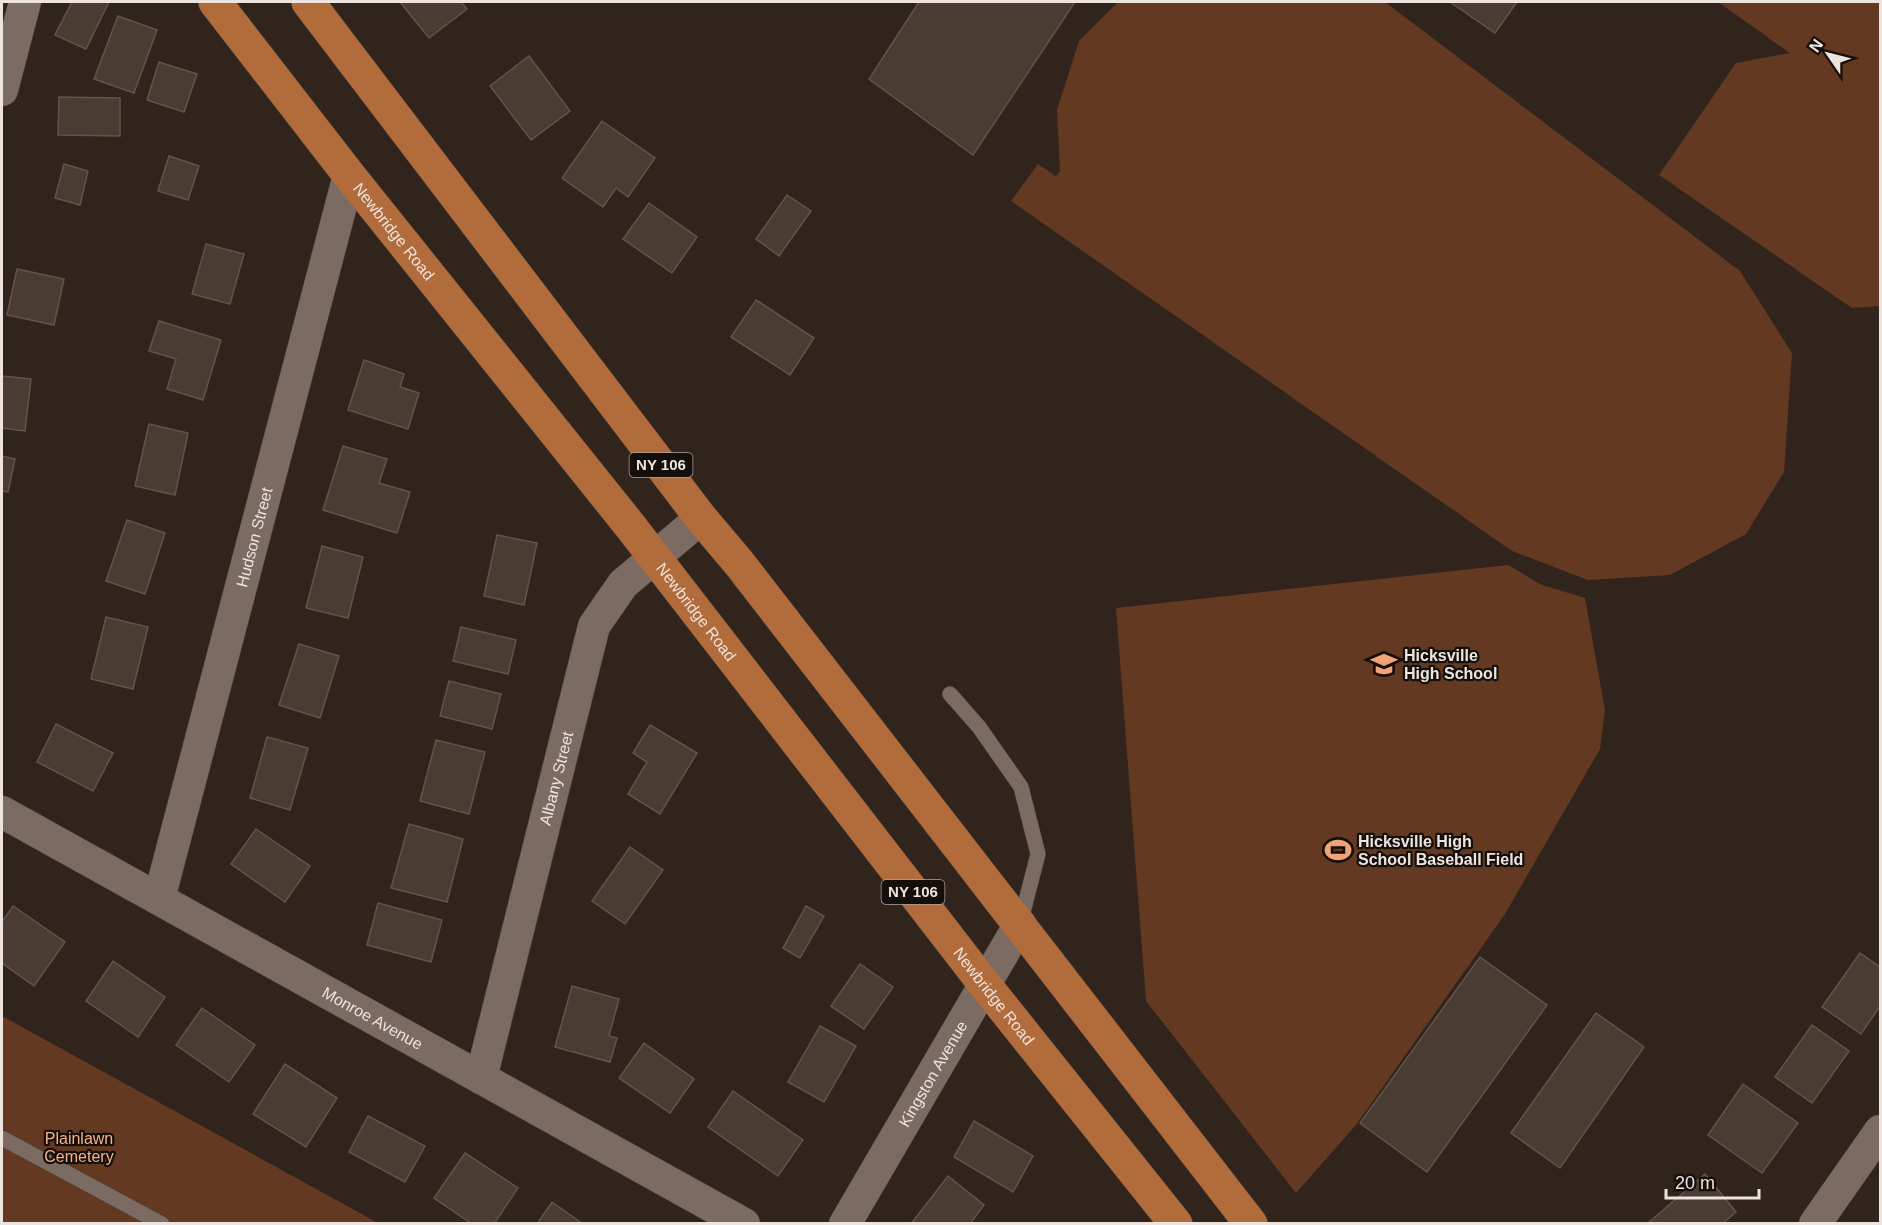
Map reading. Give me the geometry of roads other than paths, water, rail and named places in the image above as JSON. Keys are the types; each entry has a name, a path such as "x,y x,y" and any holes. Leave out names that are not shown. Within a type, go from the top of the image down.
{"main road":[{"name":"Newbridge Road","path":"215,2 349,175 654,556 985,985 1176,1224"},
{"name":"NY 106","path":"308,2 701,518 747,573 1251,1224"}],"street":[{"path":"2,90 25,2"},
{"name":"Hudson Street","path":"159,899 349,175"},
{"name":"Albany Street","path":"481,1078 594,626 623,584 701,518"},
{"name":"Monroe Avenue","path":"2,812 744,1224"},
{"name":"Kingston Avenue","path":"845,1224 1020,924"},
{"path":"1815,1224 1881,1131"}],"lane":[{"path":"950,694 979,727 1021,787 1038,854 1020,924"},
{"path":"2,1138 162,1224"}],"place":[{"name":"Hicksville High School","path":"1384,664"},
{"name":"Hicksville High School Baseball Field","path":"1338,850"}],"park label":[{"name":"Plainlawn Cemetery","path":"79,1147"}]}
